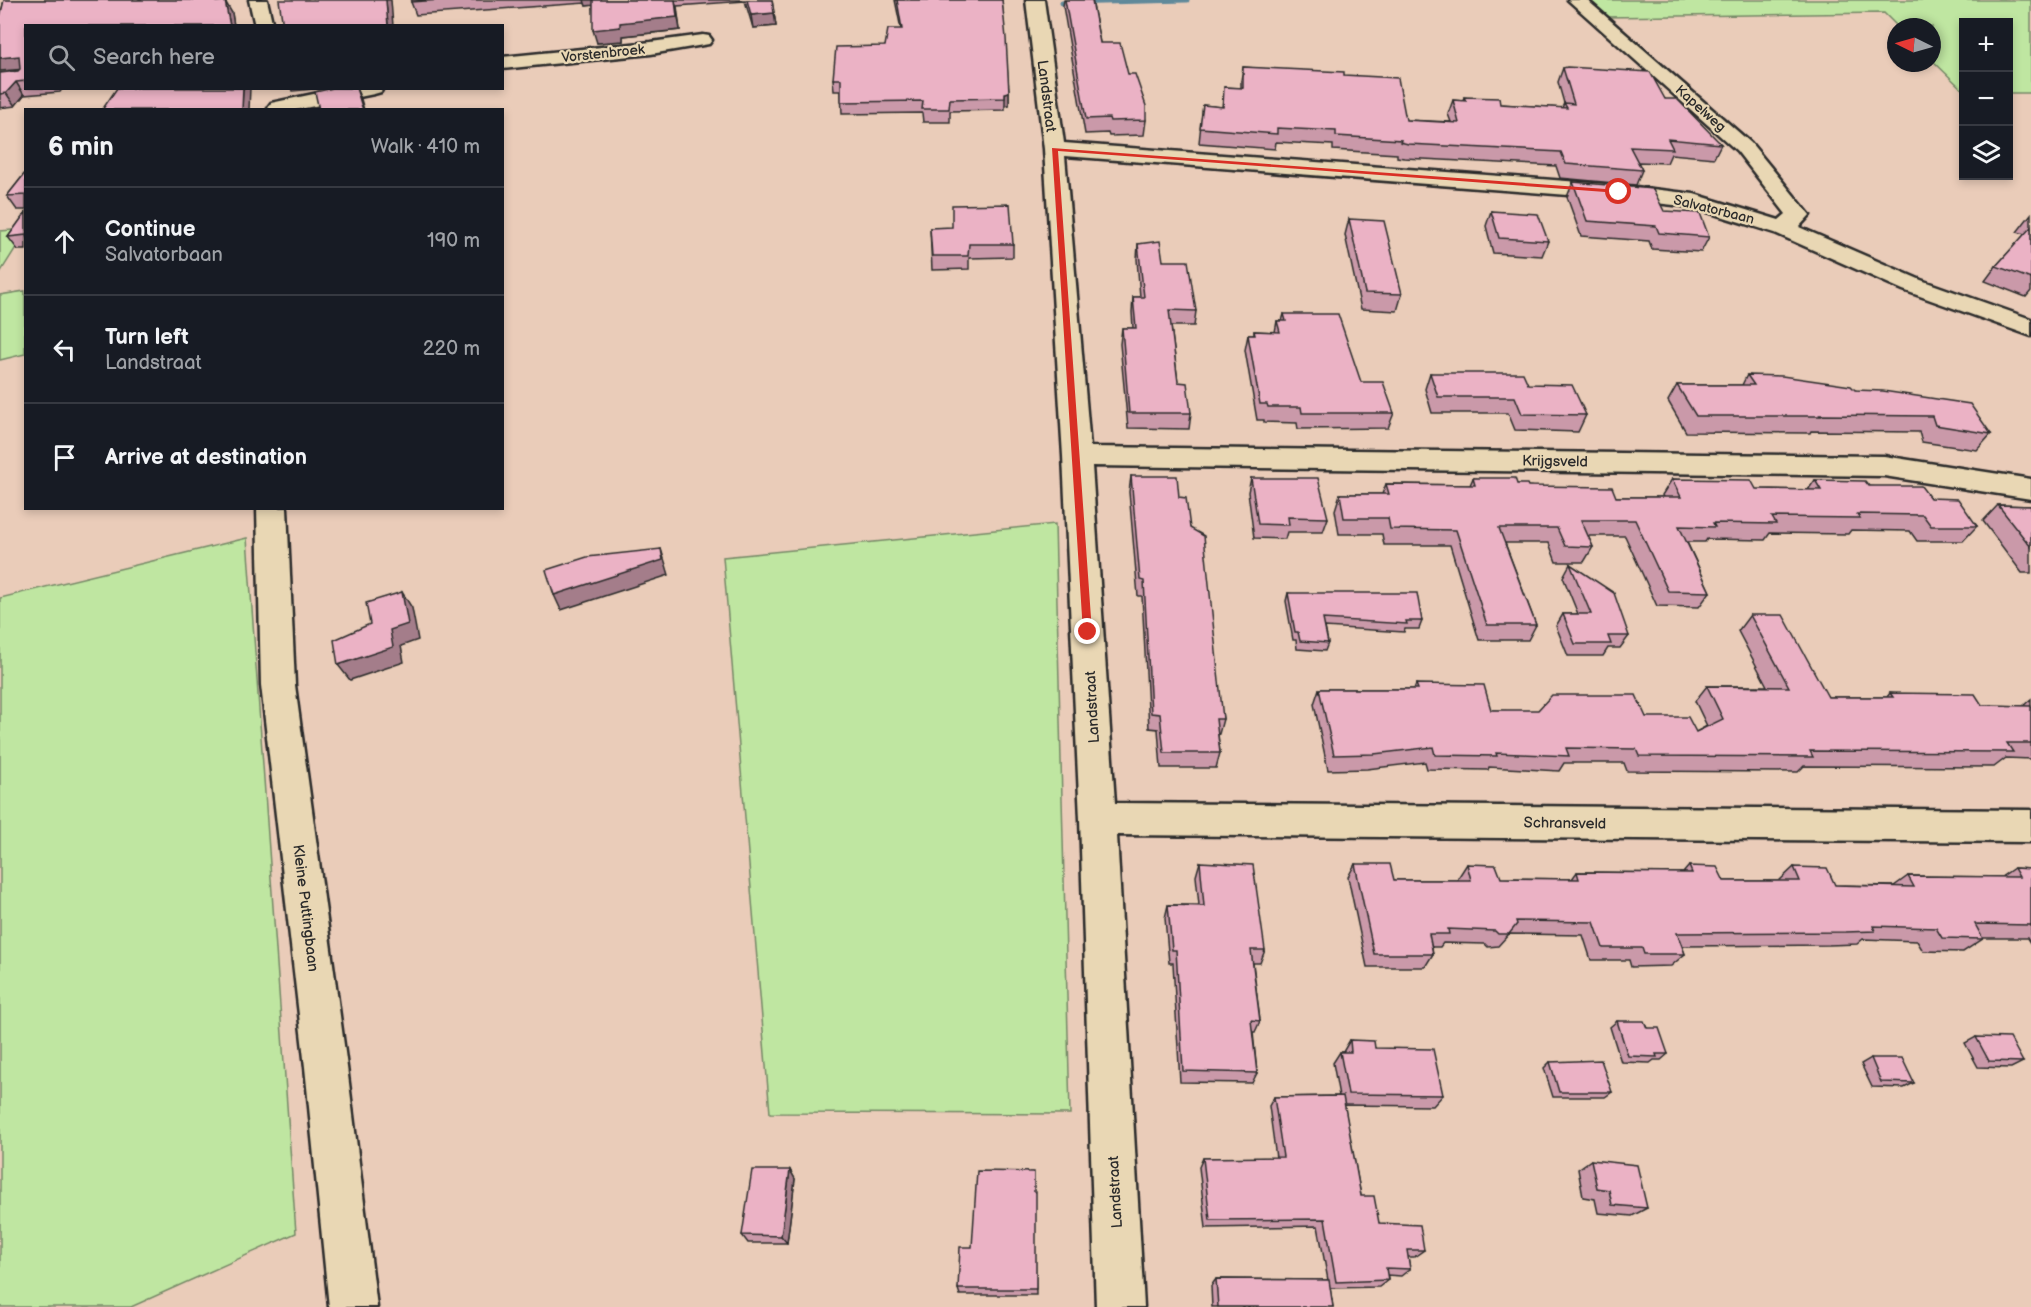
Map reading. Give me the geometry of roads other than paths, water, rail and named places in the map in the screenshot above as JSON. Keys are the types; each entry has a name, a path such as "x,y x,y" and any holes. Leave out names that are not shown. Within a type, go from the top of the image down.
{"street":[{"path":"264,24 258,2 277,0"},
{"name":"Landstraat","path":"1035,0 1054,149 1077,456 1098,819 1120,1307"},
{"name":"Kapelweg","path":"1577,0 1744,147 1798,215 1784,228"},
{"name":"Vorstenbroek","path":"504,63 651,48 703,40"},
{"path":"277,102 360,90"},
{"name":"Salvatorbaan","path":"1054,149 1619,192 1694,201 1784,228 1912,285 2031,328"},
{"name":"Krijgsveld","path":"1077,456 1862,465 1884,466 2031,489"},
{"name":"Kleine Puttingbaan","path":"272,510 278,685 326,1067 353,1307"},
{"name":"Schransveld","path":"1098,819 2031,826"}],"waterway":[{"path":"1062,3 1187,0"}]}
